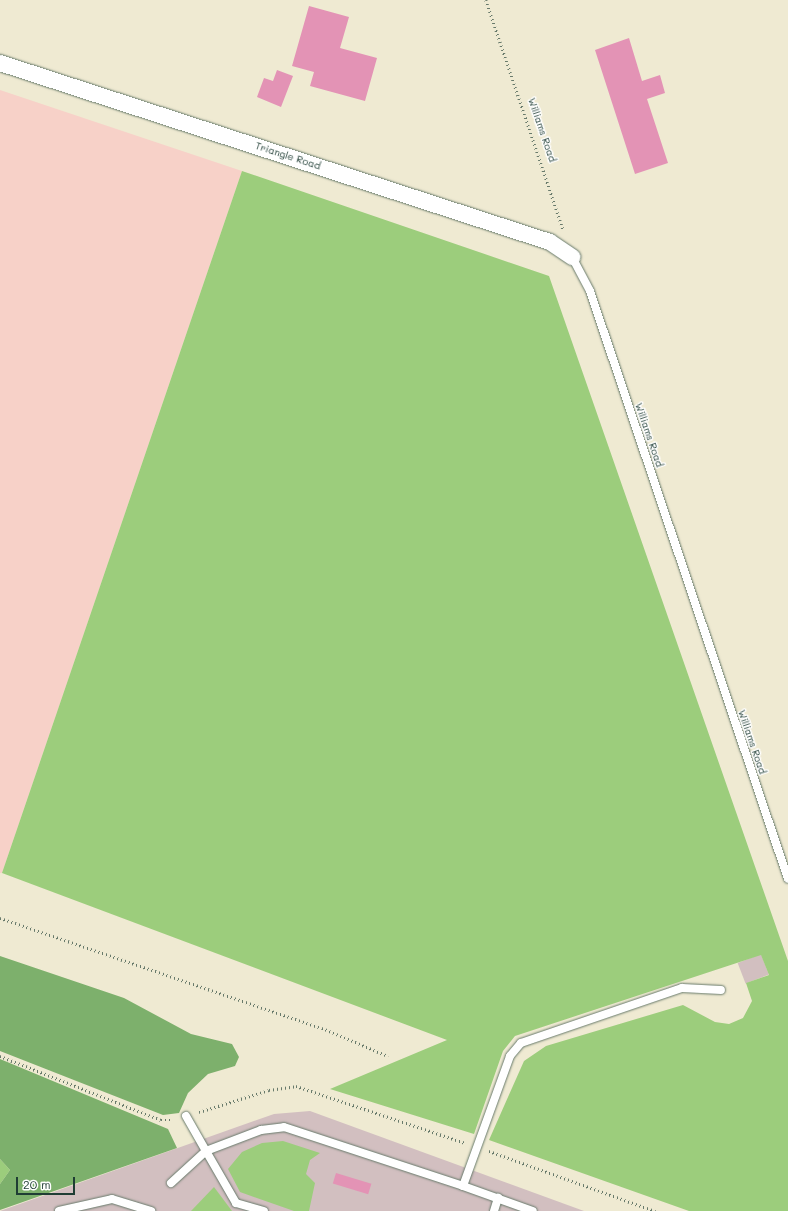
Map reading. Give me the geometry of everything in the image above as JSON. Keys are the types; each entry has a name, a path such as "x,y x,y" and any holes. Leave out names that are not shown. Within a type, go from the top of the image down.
{"street":[{"name":"Triangle Road","path":"0,63 550,242 572,257"}],"lane":[{"name":"Williams Road","path":"572,257 590,290 788,879"},
{"path":"463,1186 510,1056 521,1043 682,988 721,990"},
{"path":"186,1116 236,1203 264,1211"},
{"path":"171,1182 206,1151 261,1130 284,1127 463,1186 533,1211"},
{"path":"494,1211 498,1198"},
{"path":"59,1211 112,1199 151,1211"}],"path":[{"name":"Williams Road","path":"486,0 572,257"},
{"path":"0,918 322,1028 388,1056"},
{"path":"0,1056 161,1120 186,1116 269,1090 296,1086 477,1147 655,1211"}],"shaded area":[{"path":"0,90 242,171 2,873 0,873"},
{"path":"761,954 769,975 746,983 738,963"},
{"path":"310,1111 584,1211 0,1211 274,1114"}],"green space":[{"path":"242,171 549,276 788,961 788,1211 689,1211 489,1140 524,1061 546,1046 683,1005 715,1022 729,1024 743,1018 752,1001 746,983 769,975 761,955 515,1036 503,1051 474,1134 330,1089 447,1040 2,873"},
{"path":"0,956 124,998 191,1034 232,1044 239,1057 235,1066 208,1074 188,1093 179,1113 163,1115 0,1051"},
{"path":"0,1059 168,1129 177,1148 0,1210 0,1184 10,1170 0,1159"},
{"path":"283,1141 320,1153 310,1160 306,1174 315,1183 309,1211 294,1211 240,1192 228,1169 242,1152 262,1143"},
{"path":"0,1159 10,1170 0,1184"},
{"path":"214,1187 232,1211 191,1211"}],"building":[{"path":"309,6 349,17 340,48 377,58 365,101 310,86 314,72 292,66"},
{"path":"629,38 642,81 660,75 665,93 647,99 668,163 635,174 595,50"},
{"path":"277,70 293,76 281,107 257,97 264,78 273,81"},
{"path":"336,1173 371,1184 368,1194 333,1184"}]}
